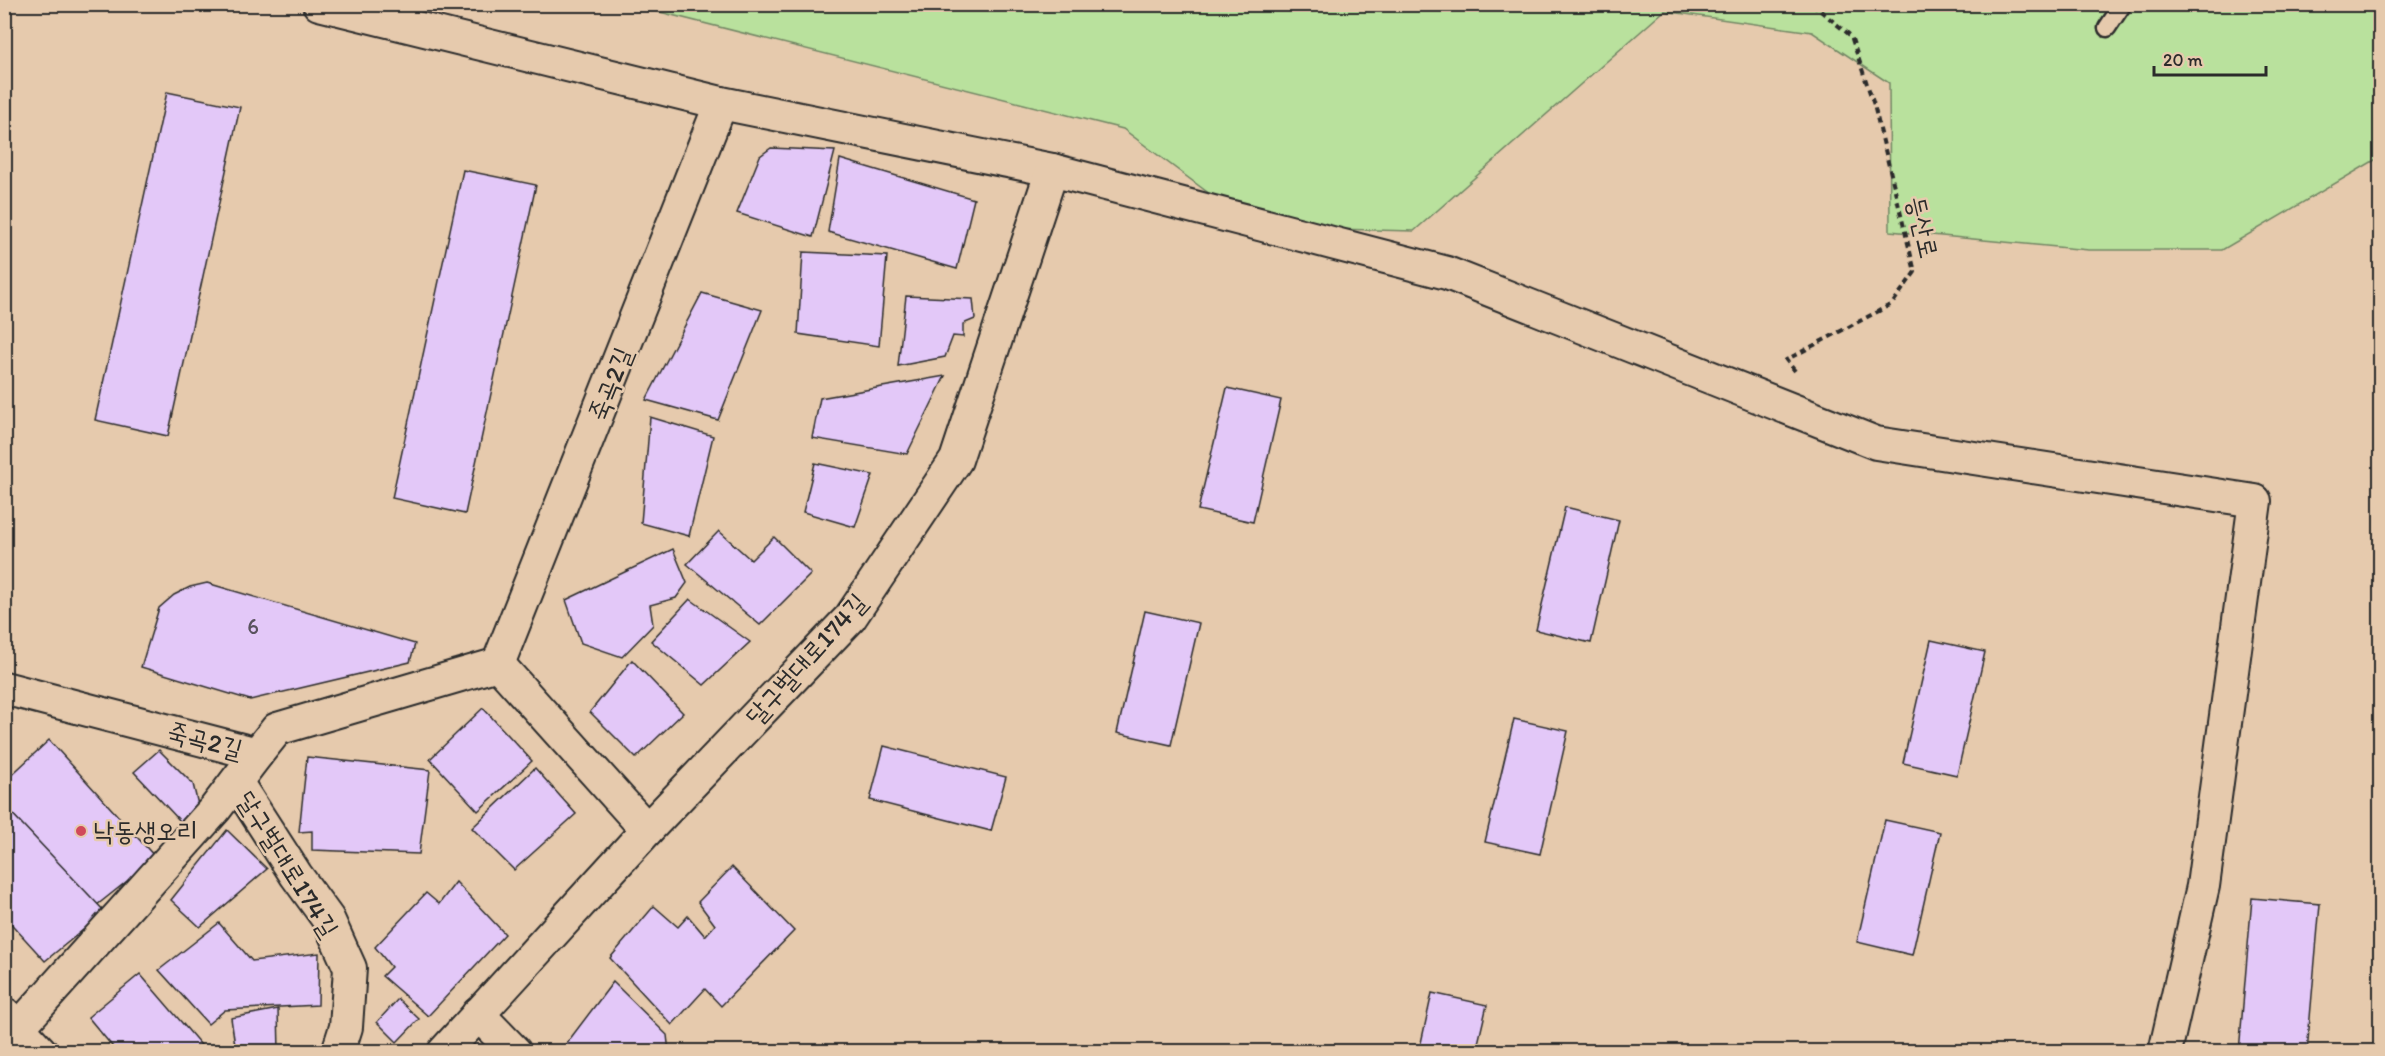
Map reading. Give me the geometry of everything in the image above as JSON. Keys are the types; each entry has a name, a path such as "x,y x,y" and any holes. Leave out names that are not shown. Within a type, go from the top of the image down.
{"street":[{"path":"319,4 721,103 1052,170 1447,273 1876,443 2255,501 2203,886 2165,1052"},
{"name":"죽곡2길","path":"4,688 257,754 277,729 498,664 721,103"},
{"name":"달구벌대로174길","path":"444,1052 646,830 850,618 956,460 1052,170"},
{"path":"498,664 646,830"},
{"path":"41,1052 9,1029 214,809 257,754"},
{"name":"달구벌대로174길","path":"236,782 296,875 328,919 350,968 346,1027 338,1052"},
{"path":"478,1014 515,1052"}],"lane":[{"path":"2107,28 2123,4"}],"path":[{"name":"등산로","path":"1798,374 1786,360 1892,304 1915,272 1874,105 1851,36 1812,4"}],"green space":[{"path":"632,5 2380,5 2380,157 2222,250 2089,250 1890,231 1889,83 1812,32 1664,11 1414,231 1254,227 1123,129"}],"building":[{"path":"167,92 240,107 168,436 95,420"},
{"path":"771,148 835,151 813,237 737,213 760,156"},
{"path":"840,159 974,199 957,269 828,232"},
{"path":"463,170 536,185 465,514 392,498"},
{"path":"803,252 887,256 879,346 798,334"},
{"path":"702,293 762,310 718,420 646,400"},
{"path":"906,296 973,299 975,319 963,324 963,337 953,336 945,357 898,366"},
{"path":"945,376 907,454 812,438 820,398"},
{"path":"1227,388 1281,400 1253,522 1198,510"},
{"path":"650,417 713,436 689,536 641,523"},
{"path":"815,463 873,475 855,527 803,512"},
{"path":"1565,507 1619,520 1591,643 1536,630"},
{"path":"719,531 751,560 774,537 811,574 760,625 687,564"},
{"path":"673,549 687,583 676,598 650,605 653,625 622,657 581,643 566,600"},
{"path":"207,583 415,644 410,662 250,700 141,667 159,608 174,595 190,587"},
{"path":"690,599 750,642 704,685 651,641"},
{"path":"1145,611 1199,623 1171,745 1117,733"},
{"path":"1931,640 1985,652 1957,775 1903,763"},
{"path":"632,660 683,713 636,758 590,712"},
{"path":"483,708 532,761 478,811 430,759"},
{"path":"1514,719 1568,731 1540,854 1485,842"},
{"name":"낙동생오리","path":"49,740 156,858 97,905 4,805 4,782"},
{"path":"884,746 1006,777 991,831 870,800"},
{"path":"159,750 193,784 199,809 181,822 134,772"},
{"path":"307,757 430,770 419,854 312,850 312,831 299,832"},
{"path":"535,768 576,814 514,870 472,828"},
{"path":"4,805 105,912 45,961 4,916"},
{"path":"1885,820 1940,832 1912,955 1857,942"},
{"path":"227,830 267,869 200,927 171,900"},
{"path":"732,867 794,931 721,1006 705,989 672,1025 610,958 654,906 678,927 688,916 705,936 715,925 698,902"},
{"path":"456,882 505,934 428,1016 382,976 391,967 375,947 426,893 439,904"},
{"path":"2252,898 2320,904 2307,1052 2239,1052"},
{"path":"219,923 252,961 319,953 318,1005 225,1010 208,1024 159,970"},
{"path":"140,974 207,1052 117,1052 88,1017"},
{"path":"613,982 667,1035 669,1052 560,1052"},
{"path":"1432,993 1487,1005 1476,1052 1419,1052"},
{"path":"398,999 419,1019 397,1042 377,1022"},
{"path":"278,1009 279,1052 236,1052 231,1018"}],"place":[{"name":"낙동생오리","path":"81,831"}]}
